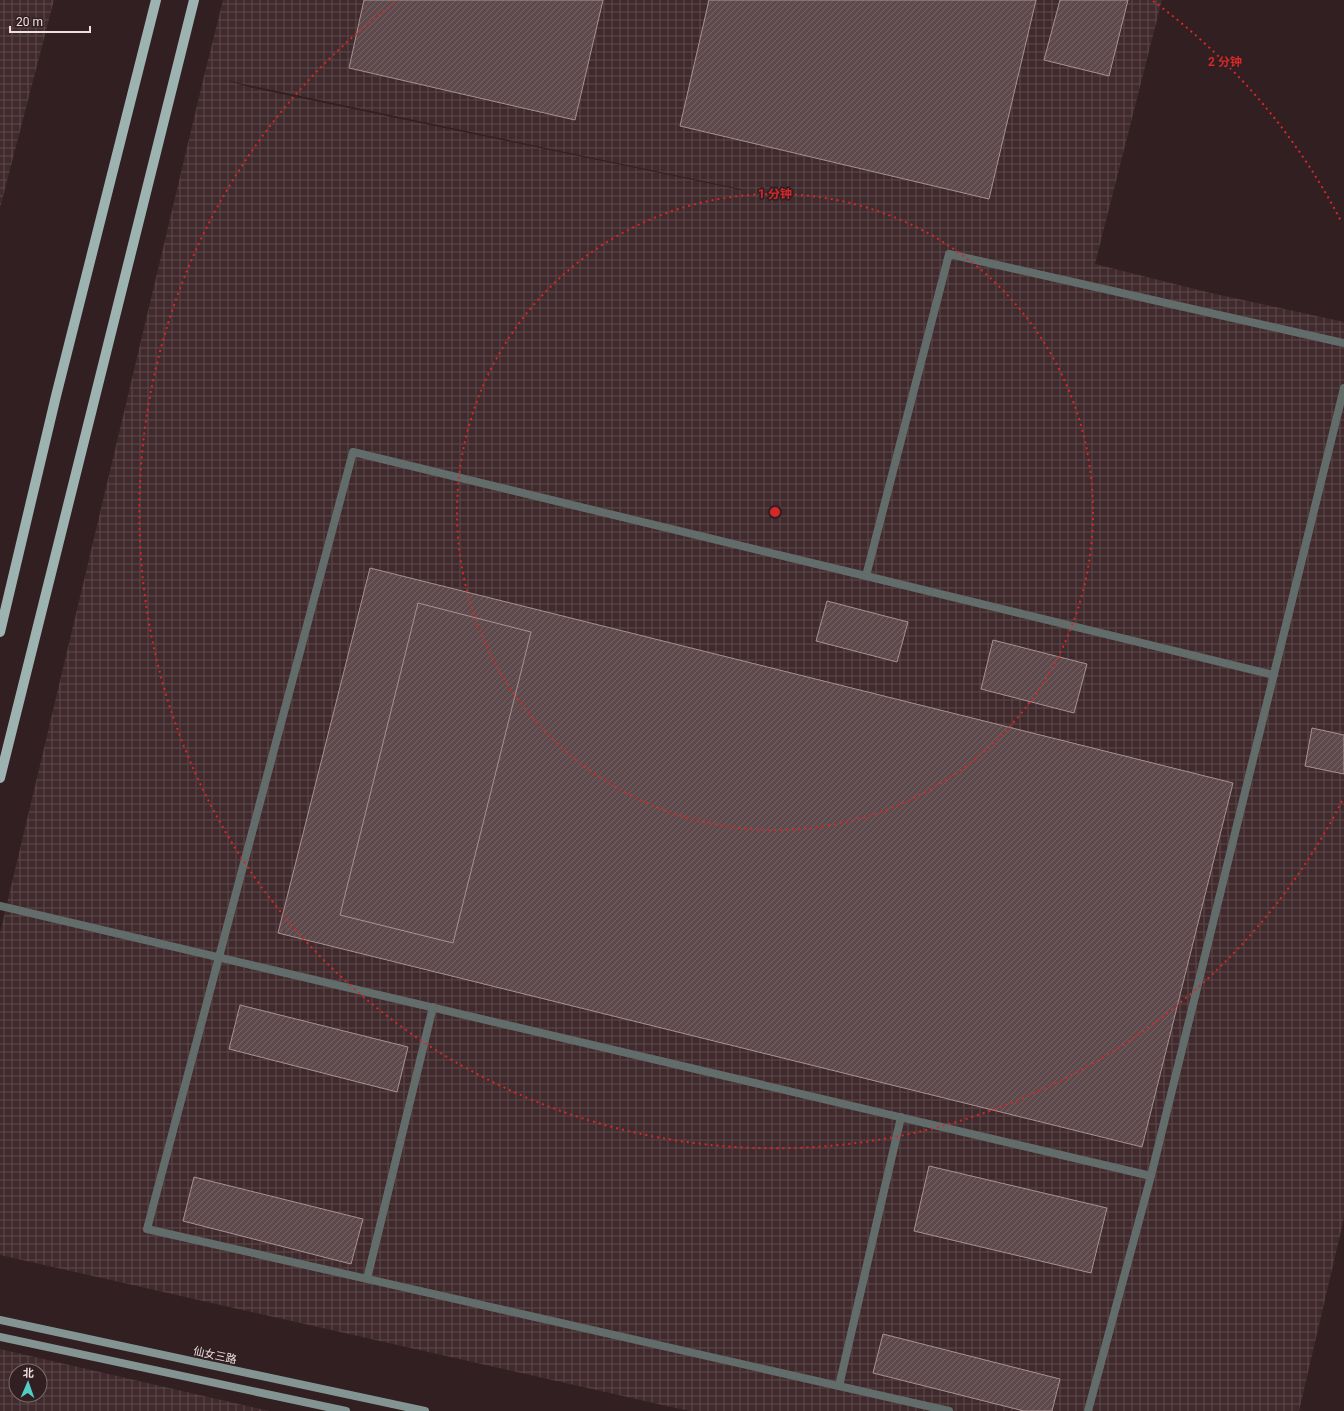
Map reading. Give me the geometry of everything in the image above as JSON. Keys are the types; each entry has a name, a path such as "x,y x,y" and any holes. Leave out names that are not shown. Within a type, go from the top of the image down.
{"main road":[{"path":"0,632 56,396 156,0"},
{"path":"0,778 194,0"}],"street":[{"name":"仙女三路","path":"0,1320 425,1411"},
{"path":"0,1337 346,1411"}],"lane":[{"path":"866,576 949,254 1344,343"},
{"path":"1088,1411 1151,1176 1344,388"},
{"path":"949,1411 148,1229 218,957 353,452 1274,675"},
{"path":"0,906 1151,1176"},
{"path":"367,1279 433,1008"},
{"path":"839,1386 901,1117"}],"shaded area":[{"path":"0,0 54,0 0,208"},
{"path":"223,0 1162,0 1095,264 1211,293 1344,322 1344,1218 1299,1411 689,1411 0,1255 0,933","holes":["224,80 741,189 253,88"]},
{"path":"0,1349 269,1411 0,1411"}],"building":[{"path":"364,0 603,0 575,120 349,68"},
{"path":"709,0 1036,0 989,199 680,126"},
{"path":"1060,0 1128,0 1109,76 1044,60"},
{"path":"370,568 1233,783 1142,1147 278,933"},
{"path":"827,601 908,622 897,662 816,641"},
{"path":"418,603 531,632 453,943 340,915"},
{"path":"993,640 1087,664 1074,713 981,689"},
{"path":"1312,728 1344,735 1344,774 1305,766"},
{"path":"240,1005 408,1047 397,1092 229,1049"},
{"path":"929,1166 1107,1208 1091,1273 914,1231"},
{"path":"194,1177 363,1219 351,1264 183,1221"},
{"path":"883,1334 1060,1379 1052,1411 1024,1411 873,1373"}]}
